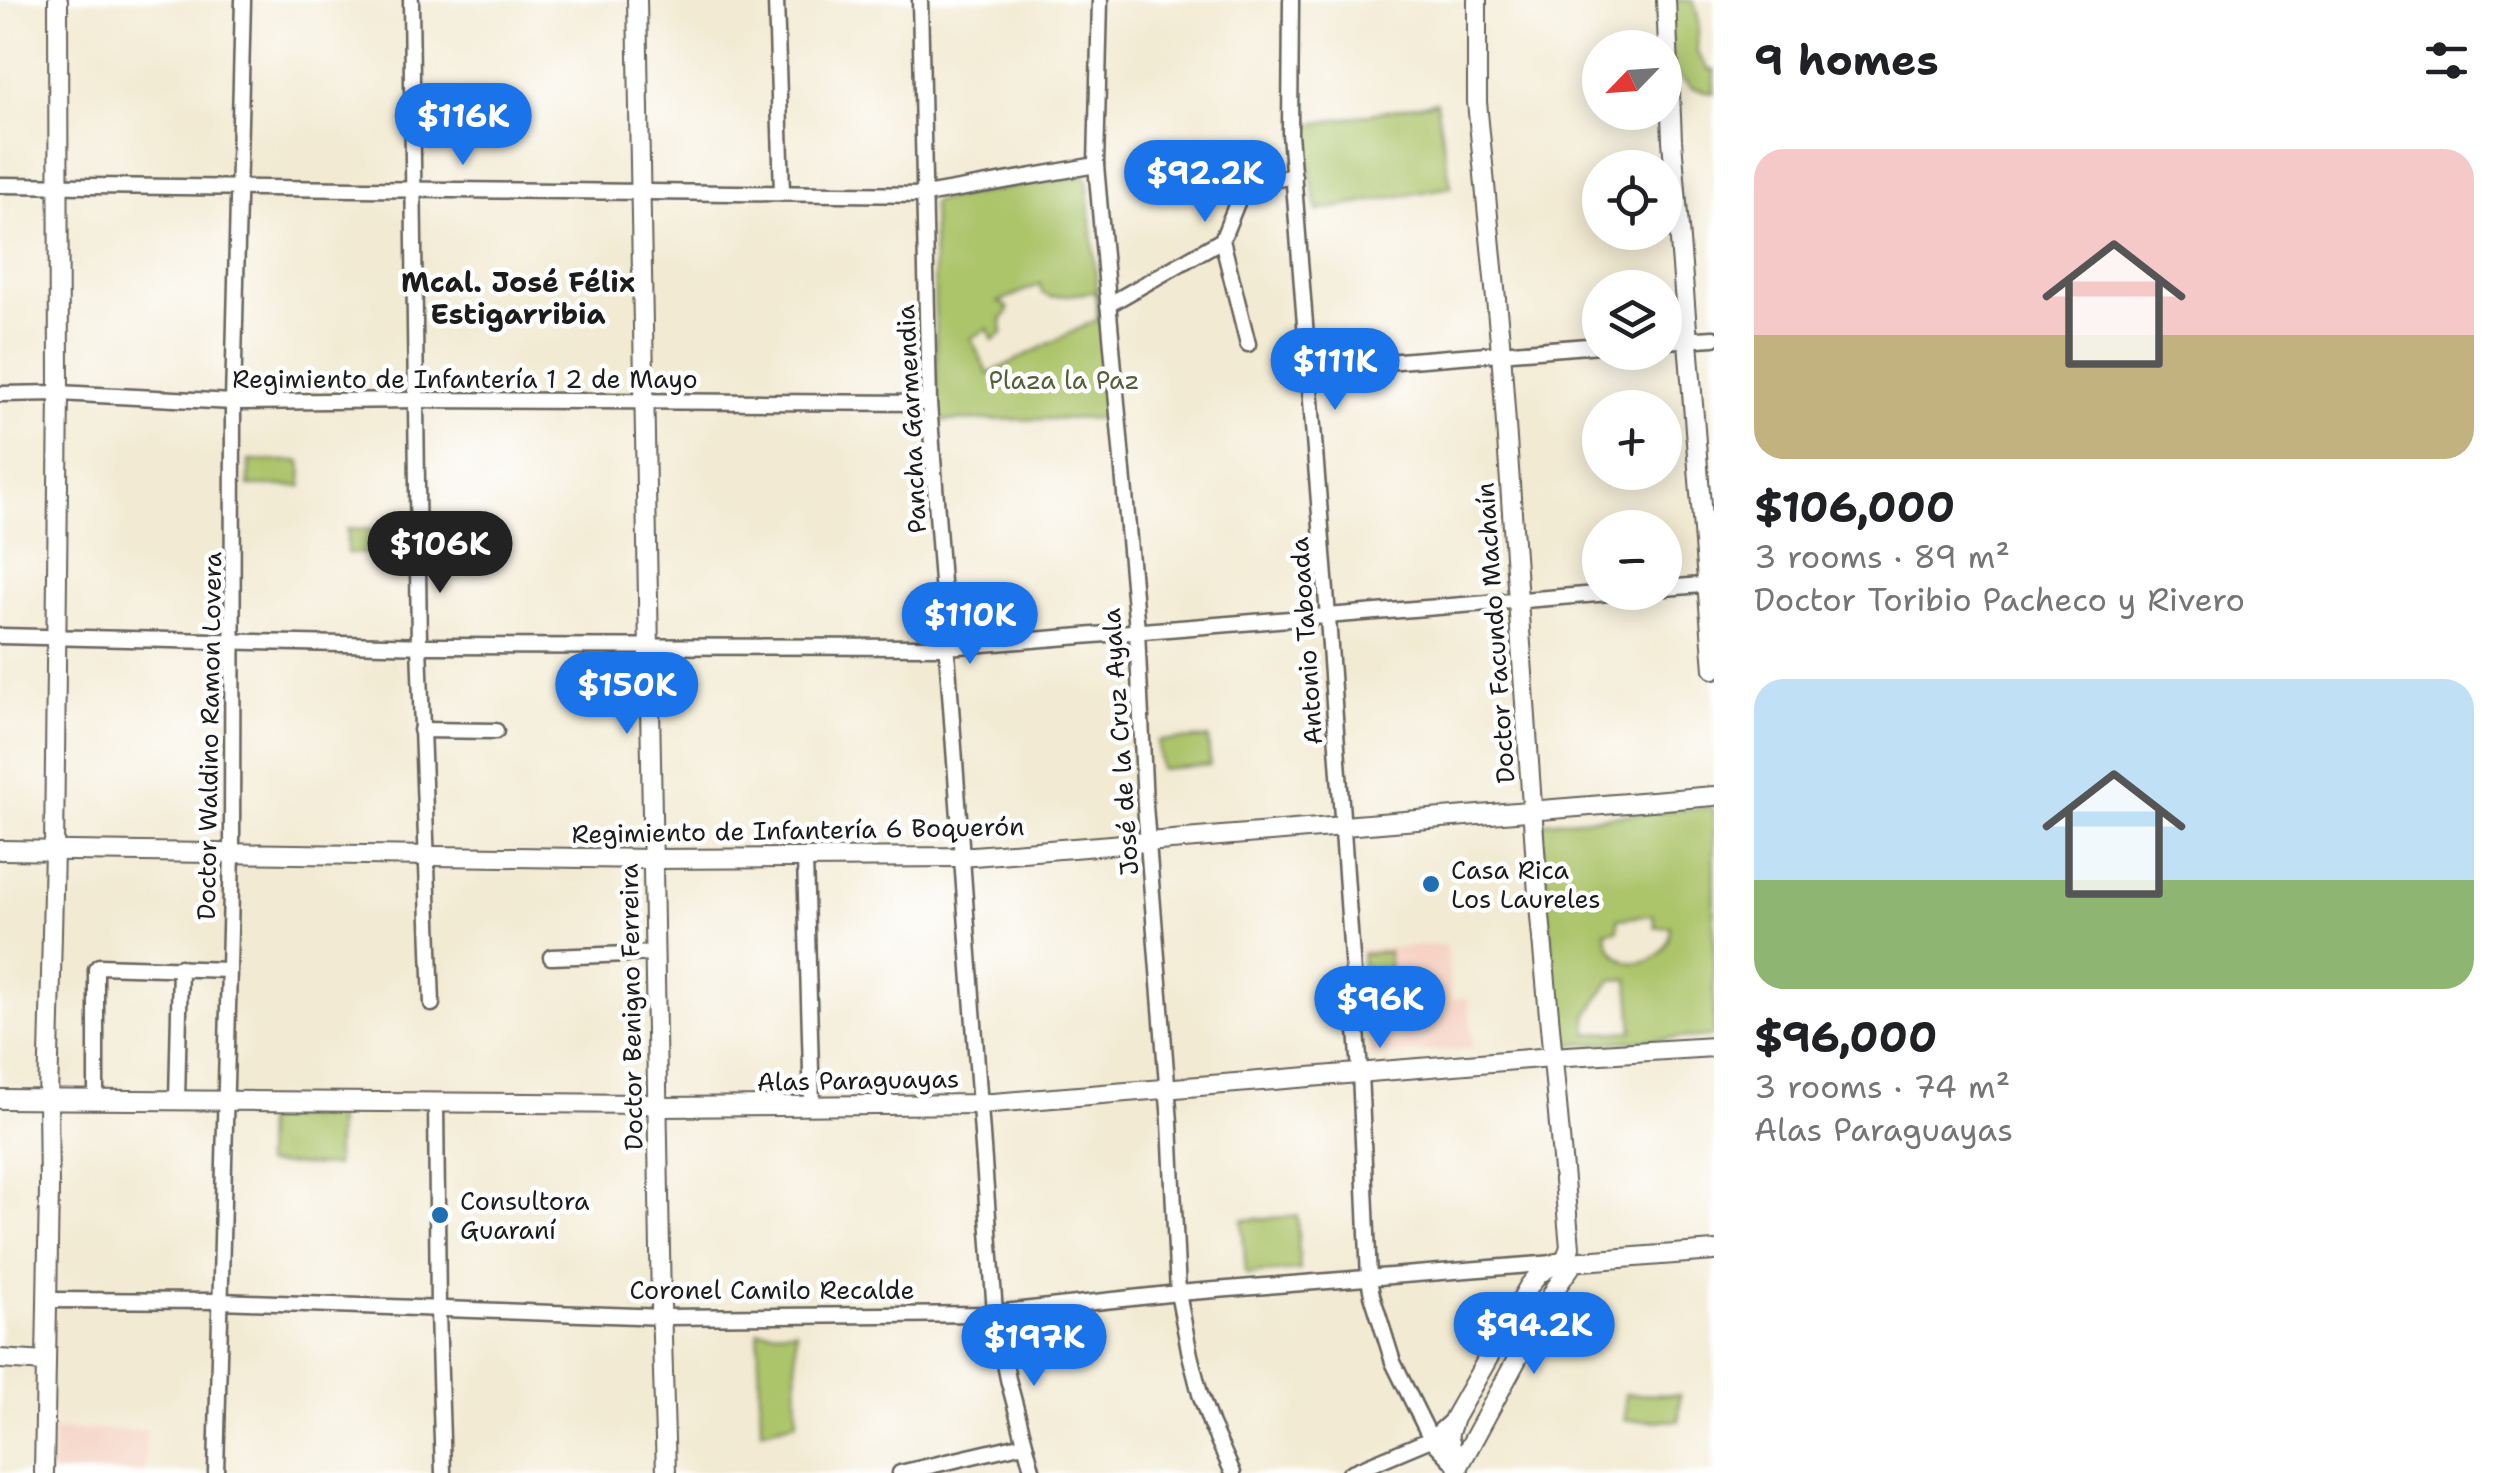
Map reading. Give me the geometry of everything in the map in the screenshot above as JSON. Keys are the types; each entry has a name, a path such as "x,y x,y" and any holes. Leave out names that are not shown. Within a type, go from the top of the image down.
{"street":[{"path":"44,1473 58,637 58,0"},
{"name":"Doctor Waldino Ramon Lovera","path":"216,1473 232,852 233,402 243,0"},
{"path":"411,0 419,645 432,1004"},
{"name":"Doctor Benigno Ferreira","path":"637,0 666,1473"},
{"path":"776,0 782,193"},
{"name":"Pancha Garmendia","path":"920,0 929,403 960,857 982,1104 995,1313 1033,1473"},
{"name":"José de la Cruz Ayala","path":"1100,0 1096,165 1136,630 1168,1087 1178,1293 1200,1394 1233,1473"},
{"name":"Antonio Taboada","path":"1290,0 1289,114 1360,1072 1370,1279 1393,1362 1431,1438 1460,1471"},
{"name":"Doctor Facundo Machaín","path":"1460,1471 1555,1288 1570,1247 1532,812 1501,351 1477,102 1476,0"},
{"path":"1666,0 1672,140 1714,670"},
{"path":"0,186 925,195 1096,165"},
{"path":"1248,344 1222,240 1243,188 1294,176"},
{"path":"1108,305 1222,240"},
{"path":"1682,340 1714,338"},
{"path":"1310,368 1582,346"},
{"name":"Regimiento de Infantería 1 2 de Mayo","path":"0,394 60,393 233,402 929,403"},
{"path":"1682,586 1710,584"},
{"path":"0,636 419,645 947,648 1582,596"},
{"path":"421,730 496,731"},
{"name":"Regimiento de Infantería 6 Boquerón","path":"0,850 653,859 960,857 1714,796"},
{"path":"806,859 812,1106"},
{"path":"551,957 655,953"},
{"path":"96,1100 96,969 102,965 229,970"},
{"path":"177,1101 180,968"},
{"name":"Alas Paraguayas","path":"0,1099 662,1107 982,1104 1714,1046"},
{"path":"436,1102 444,1473"},
{"name":"Coronel Camilo Recalde","path":"47,1300 220,1301 662,1317 995,1313 1178,1293 1714,1251"},
{"path":"1460,1471 1448,1436 1454,1418 1529,1286 1540,1274 1565,1263"},
{"path":"0,1359 46,1362"},
{"path":"1350,1473 1383,1465 1431,1438 1454,1418"},
{"path":"900,1473 1024,1444"}],"shaded area":[{"path":"1446,944 1451,999 1468,998 1473,1048 1369,1056 1360,950"},
{"path":"53,1430 146,1431 145,1473 52,1473"}],"green space":[{"path":"1668,0 1693,1 1698,20 1697,53 1709,70 1714,69 1714,93 1692,88 1682,79 1682,30 1670,30"},
{"path":"1436,102 1451,187 1317,211 1302,126"},
{"name":"Plaza la Paz","path":"1083,175 1087,178 1109,418 938,421 932,204","holes":["1040,284 1042,293 1050,297 1095,292 1098,319 988,374 971,338 988,329 993,340 1003,333 1002,319 1008,308 999,302"]},
{"path":"249,461 301,461 302,486 249,486"},
{"path":"347,529 401,530 400,554 347,553"},
{"path":"1208,738 1210,765 1160,769 1158,741"},
{"path":"1710,807 1714,811 1714,1036 1564,1045 1559,1041 1541,827 1546,822","holes":["1653,915 1655,927 1670,926 1660,953 1640,963 1618,956 1605,931 1618,930 1618,919","1629,979 1633,1031 1588,1034 1587,1016 1611,980"]},
{"path":"1388,952 1392,1001 1366,1003 1362,954"},
{"path":"265,1116 337,1118 335,1166 264,1164"},
{"path":"1297,1216 1300,1270 1246,1274 1242,1220"},
{"path":"796,1330 797,1422 761,1431 758,1331"},
{"path":"1625,1394 1680,1395 1679,1421 1625,1420"}],"place":[{"name":"Casa Rica Los Laureles","path":"1431,884"},
{"name":"Consultora Guaraní","path":"440,1215"}],"district":[{"name":"Mcal. José Félix Estigarribia","path":"518,298"}]}
